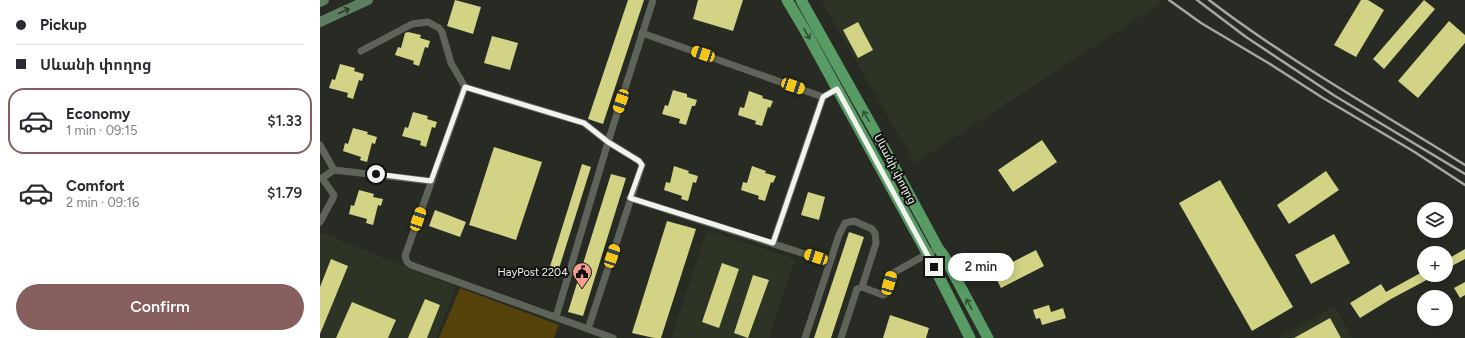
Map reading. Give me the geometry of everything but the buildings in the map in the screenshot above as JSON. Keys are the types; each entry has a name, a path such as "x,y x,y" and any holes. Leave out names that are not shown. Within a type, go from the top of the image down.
{"main road":[{"path":"320,2 324,0"},
{"path":"320,22 368,0"},
{"name":"Սևանի փողոց","path":"787,0 927,253 970,338"},
{"name":"Սևանի փողոց","path":"801,0 988,338"}],"street":[{"path":"556,317 608,142 653,0"},
{"path":"361,51 412,24 428,22 442,32 451,63 465,87 584,123 608,142 639,161 642,165 588,329"},
{"path":"642,33 823,97"},
{"path":"465,87 405,256 407,262 411,265 613,338"},
{"path":"773,243 823,97 837,89"},
{"path":"320,145 334,170"},
{"path":"320,222 334,195 321,178 334,170 431,181"},
{"path":"630,198 830,262"},
{"path":"805,338 839,235 845,223 854,221 872,229 875,233 876,243 862,287 857,289 842,338"},
{"path":"862,287 883,295 885,294 893,273 938,248"}],"shaded area":[{"path":"821,0 1159,0 1161,3 915,163"},
{"path":"707,230 795,259 769,338 671,338"},
{"path":"320,232 456,287 436,338 320,338"},
{"path":"460,288 559,325 554,338 439,338"},
{"path":"1335,307 1352,338 1278,338"}],"railway":[{"path":"1169,0 1201,23 1413,151 1465,185"},
{"path":"1197,0 1246,37 1335,96 1465,174"},
{"path":"1209,0 1240,23 1335,86 1465,165"}],"place":[{"name":"HayPost 2204","path":"582,289"}],"route":[{"path":"376,174 431,181 465,87 584,123 608,142 639,161 642,165 630,198 773,243 823,97 837,89 934,267"}]}
